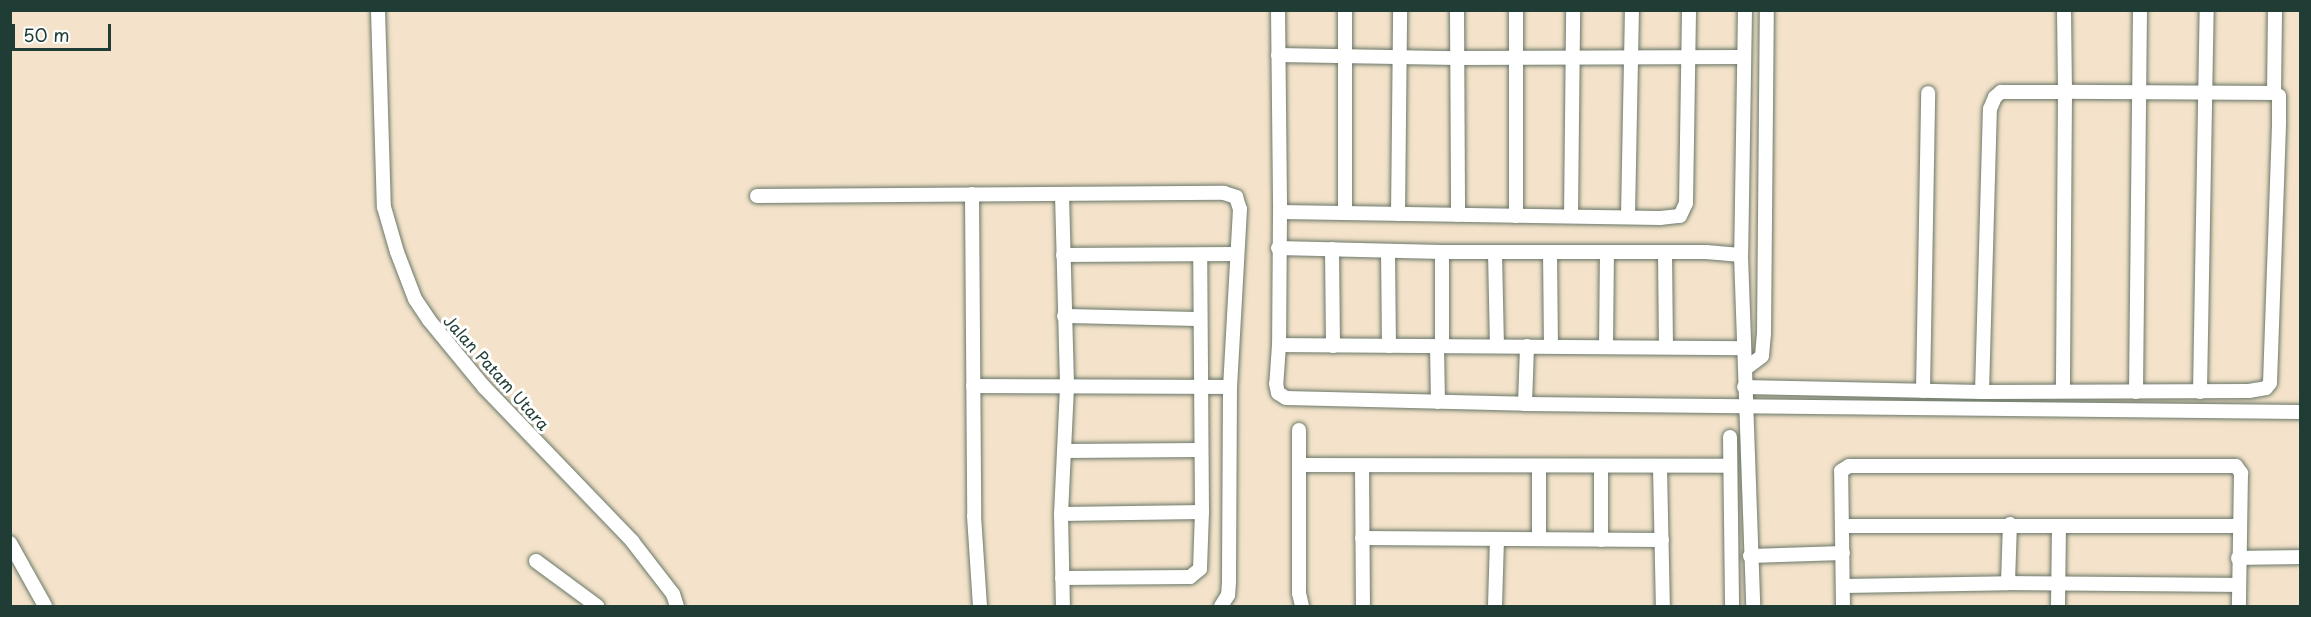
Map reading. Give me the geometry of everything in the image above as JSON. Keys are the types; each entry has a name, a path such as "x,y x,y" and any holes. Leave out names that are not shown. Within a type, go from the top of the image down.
{"street":[{"name":"Jalan Patam Utara","path":"378,10 384,207 397,252 415,299 429,320 484,387 632,541 673,594 677,606"},
{"path":"1278,10 1280,212 1279,345 1276,384 1278,393 1286,398 1526,404 2301,411"},
{"path":"1345,10 1345,213"},
{"path":"1398,214 1400,10"},
{"path":"1457,10 1458,215"},
{"path":"1516,10 1516,216"},
{"path":"1571,216 1573,10"},
{"path":"1628,216 1632,10"},
{"path":"1280,212 1671,218 1680,216 1685,211 1689,10"},
{"path":"1745,10 1741,255 1753,606"},
{"path":"1745,369 1762,356 1764,333 1767,10"},
{"path":"2063,391 2064,10"},
{"path":"2136,392 2140,10"},
{"path":"2200,392 2206,10"},
{"path":"2274,93 2275,10"},
{"path":"1278,55 1631,59 1744,57"},
{"path":"1744,387 1982,392 2200,392 2266,388 2270,383 2279,96 2274,93 2001,92 1995,97 1990,109 1982,392"},
{"path":"1923,391 1928,93"},
{"path":"972,194 974,516 980,606"},
{"path":"1062,194 1067,387 1061,514 1063,606"},
{"path":"757,196 1231,194 1236,197 1240,209 1235,254 1230,387 1229,582 1228,595 1221,606"},
{"path":"1278,248 1442,252 1665,252 1741,255"},
{"path":"1332,249 1333,346"},
{"path":"1388,251 1389,346"},
{"path":"1438,402 1442,252"},
{"path":"1495,252 1497,346"},
{"path":"1550,252 1551,346"},
{"path":"1606,346 1607,252"},
{"path":"1665,252 1666,346"},
{"path":"1063,255 1235,254"},
{"path":"1062,578 1190,577 1200,569 1202,512 1200,256"},
{"path":"1065,316 1200,319"},
{"path":"1279,345 1743,348"},
{"path":"1526,404 1527,346"},
{"path":"973,386 1230,387"},
{"path":"1299,430 1299,592 1302,606"},
{"path":"1730,437 1732,606"},
{"path":"1065,451 1200,450"},
{"path":"1300,465 1601,468 1729,466"},
{"path":"1362,466 1363,606"},
{"path":"1843,606 1841,471 1843,467 1896,466 2236,466 2240,468 2241,473 2239,606"},
{"path":"1539,467 1539,539"},
{"path":"1601,468 1601,540"},
{"path":"1660,468 1663,606"},
{"path":"1061,514 1202,512"},
{"path":"1843,526 2010,524 2239,526"},
{"path":"2008,583 2010,524"},
{"path":"2058,606 2059,526"},
{"path":"1362,538 1662,540"},
{"path":"1495,606 1497,539"},
{"path":"10,543 45,606"},
{"path":"1750,556 1843,553"},
{"path":"2238,558 2301,557"},
{"path":"536,561 597,606"},
{"path":"1844,586 2008,583 2238,585"}]}
